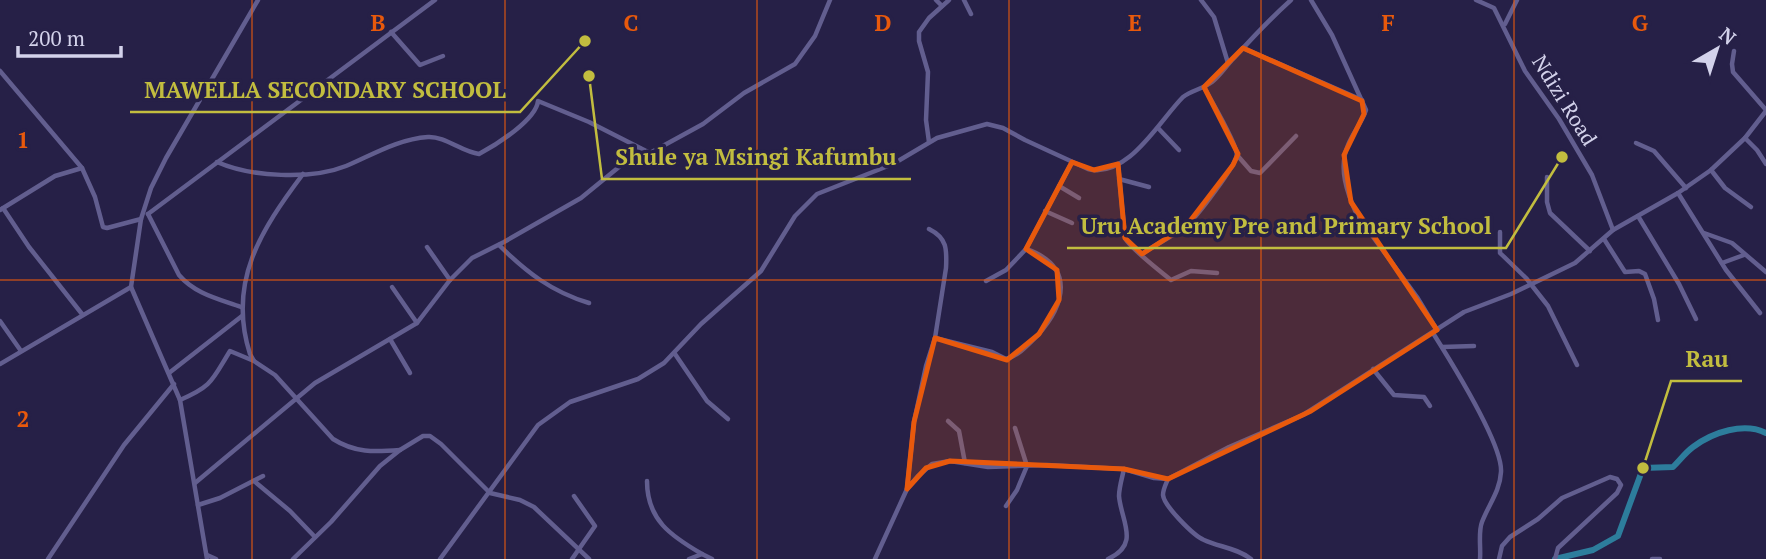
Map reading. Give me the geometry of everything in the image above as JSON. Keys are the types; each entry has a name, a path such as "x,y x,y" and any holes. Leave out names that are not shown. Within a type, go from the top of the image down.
{"street":[{"path":"241,307 199,292 186,283 146,212 151,188 166,158 258,0"},
{"path":"216,559 207,557 180,400 131,287 141,219 146,212 435,0"},
{"path":"217,162 234,169 260,174 336,170 387,147 428,137 479,154 529,119 537,108 538,101 599,127 650,153 703,124 744,93 795,64 815,36 830,0"},
{"path":"936,0 942,6"},
{"path":"929,142 926,120 928,72 918,37 922,26 949,0"},
{"path":"964,0 971,14"},
{"path":"440,559 542,421 580,397 638,379 675,354 701,324 761,271 795,216 817,194 893,164 929,142 987,124 995,125 1094,170 1118,164 1144,144 1186,94 1213,82 1291,0"},
{"path":"1311,0 1332,35 1366,110 1344,156 1344,173 1351,202 1357,215 1417,297 1501,459 1502,471 1498,489 1481,524 1480,559"},
{"name":"Ndizi Road","path":"1476,0 1494,8 1504,24 1525,71 1559,119 1592,175 1614,230"},
{"path":"1504,24 1517,0"},
{"path":"1205,1 1214,17 1228,64"},
{"path":"391,32 420,65 443,56"},
{"path":"1243,48 1362,101"},
{"path":"875,559 907,489 932,464 950,461 988,467 1124,469 1154,478 1168,479 1229,447 1303,415 1470,309 1575,263 1614,230 1678,193 1711,170 1745,138 1766,111 1733,72 1734,51"},
{"path":"0,71 2,78 82,168 95,197 103,226 107,228 141,219"},
{"path":"1204,87 1237,154 1251,170 1260,173 1296,136"},
{"path":"1158,128 1179,150"},
{"path":"1745,138 1766,164"},
{"path":"1636,143 1654,151 1686,188"},
{"path":"195,483 329,374 417,323 450,280 478,253 581,198 641,149"},
{"path":"1142,254 1190,222 1229,172 1237,154"},
{"path":"986,281 1006,270 1026,249 1072,162"},
{"path":"1118,164 1125,238 1129,246 1171,280 1191,271 1217,273"},
{"path":"82,168 55,176 1,209 82,314"},
{"path":"1711,170 1725,188 1751,207"},
{"path":"254,360 248,345 241,307 246,274 257,244 276,210 303,173"},
{"path":"1547,177 1546,202 1550,213 1590,251"},
{"path":"1119,178 1149,187"},
{"path":"1059,186 1079,198"},
{"path":"1678,193 1722,264 1760,313"},
{"path":"1045,211 1072,223"},
{"path":"1638,216 1679,284 1696,319"},
{"path":"907,489 914,422 935,338 947,257 941,236 929,229"},
{"path":"1500,232 1500,253 1531,284 1558,322 1577,365"},
{"path":"1703,232 1732,243 1766,272"},
{"path":"1604,239 1625,272 1639,271 1645,274 1658,320"},
{"path":"499,244 543,284 559,293 589,303"},
{"path":"427,247 450,280"},
{"path":"935,338 1009,359 1030,343 1054,312 1062,291 1062,282 1052,264 1026,249"},
{"path":"1722,264 1744,255"},
{"path":"0,364 131,287"},
{"path":"392,287 417,323"},
{"path":"169,373 242,316"},
{"path":"0,321 21,351"},
{"path":"390,339 410,373"},
{"path":"1441,347 1474,346"},
{"path":"180,400 202,390 212,381 230,351 254,360 275,375 332,439 344,447 368,452 400,450"},
{"path":"675,354 707,401 728,419"},
{"path":"1373,369 1394,395 1421,397 1426,399 1430,406"},
{"path":"48,559 124,445 174,383"},
{"path":"948,421 960,431 965,463"},
{"path":"1006,506 1017,491 1027,466 1014,428"},
{"path":"293,559 356,495 372,474 400,450 423,436 430,436 441,444 490,493 520,500 534,507 589,559"},
{"path":"1108,559 1118,557 1128,533 1119,496 1124,469"},
{"path":"198,505 220,498 263,477"},
{"path":"1499,559 1503,545 1510,537 1538,519 1562,498 1610,477 1617,479 1621,485 1617,494 1559,548 1555,559"},
{"path":"1168,479 1164,490 1165,500 1189,529 1205,541 1251,559"},
{"path":"254,481 316,537"},
{"path":"647,481 649,503 661,524 685,544 712,559"},
{"path":"572,559 595,526 574,496"},
{"path":"689,559 702,554"},
{"path":"1652,559 1660,559"}],"highlighted area":[{"path":"1243,48 1362,101 1364,114 1344,155 1351,202 1437,330 1311,411 1168,479 1124,469 950,461 926,468 907,489 914,422 935,338 1007,360 1039,334 1059,300 1057,270 1026,249 1072,162 1094,170 1118,164 1125,238 1142,254 1187,225 1233,165 1238,154 1204,87"}],"waterway":[{"path":"1555,559 1593,550 1618,536 1643,468 1673,467 1701,442 1729,430 1748,428 1766,433"}],"place":[{"name":"MAWELLA SECONDARY SCHOOL","path":"585,41"},
{"name":"Shule ya Msingi Kafumbu","path":"589,76"},
{"name":"Uru Academy Pre and Primary School","path":"1562,157"},
{"name":"Rau","path":"1643,468"}]}
